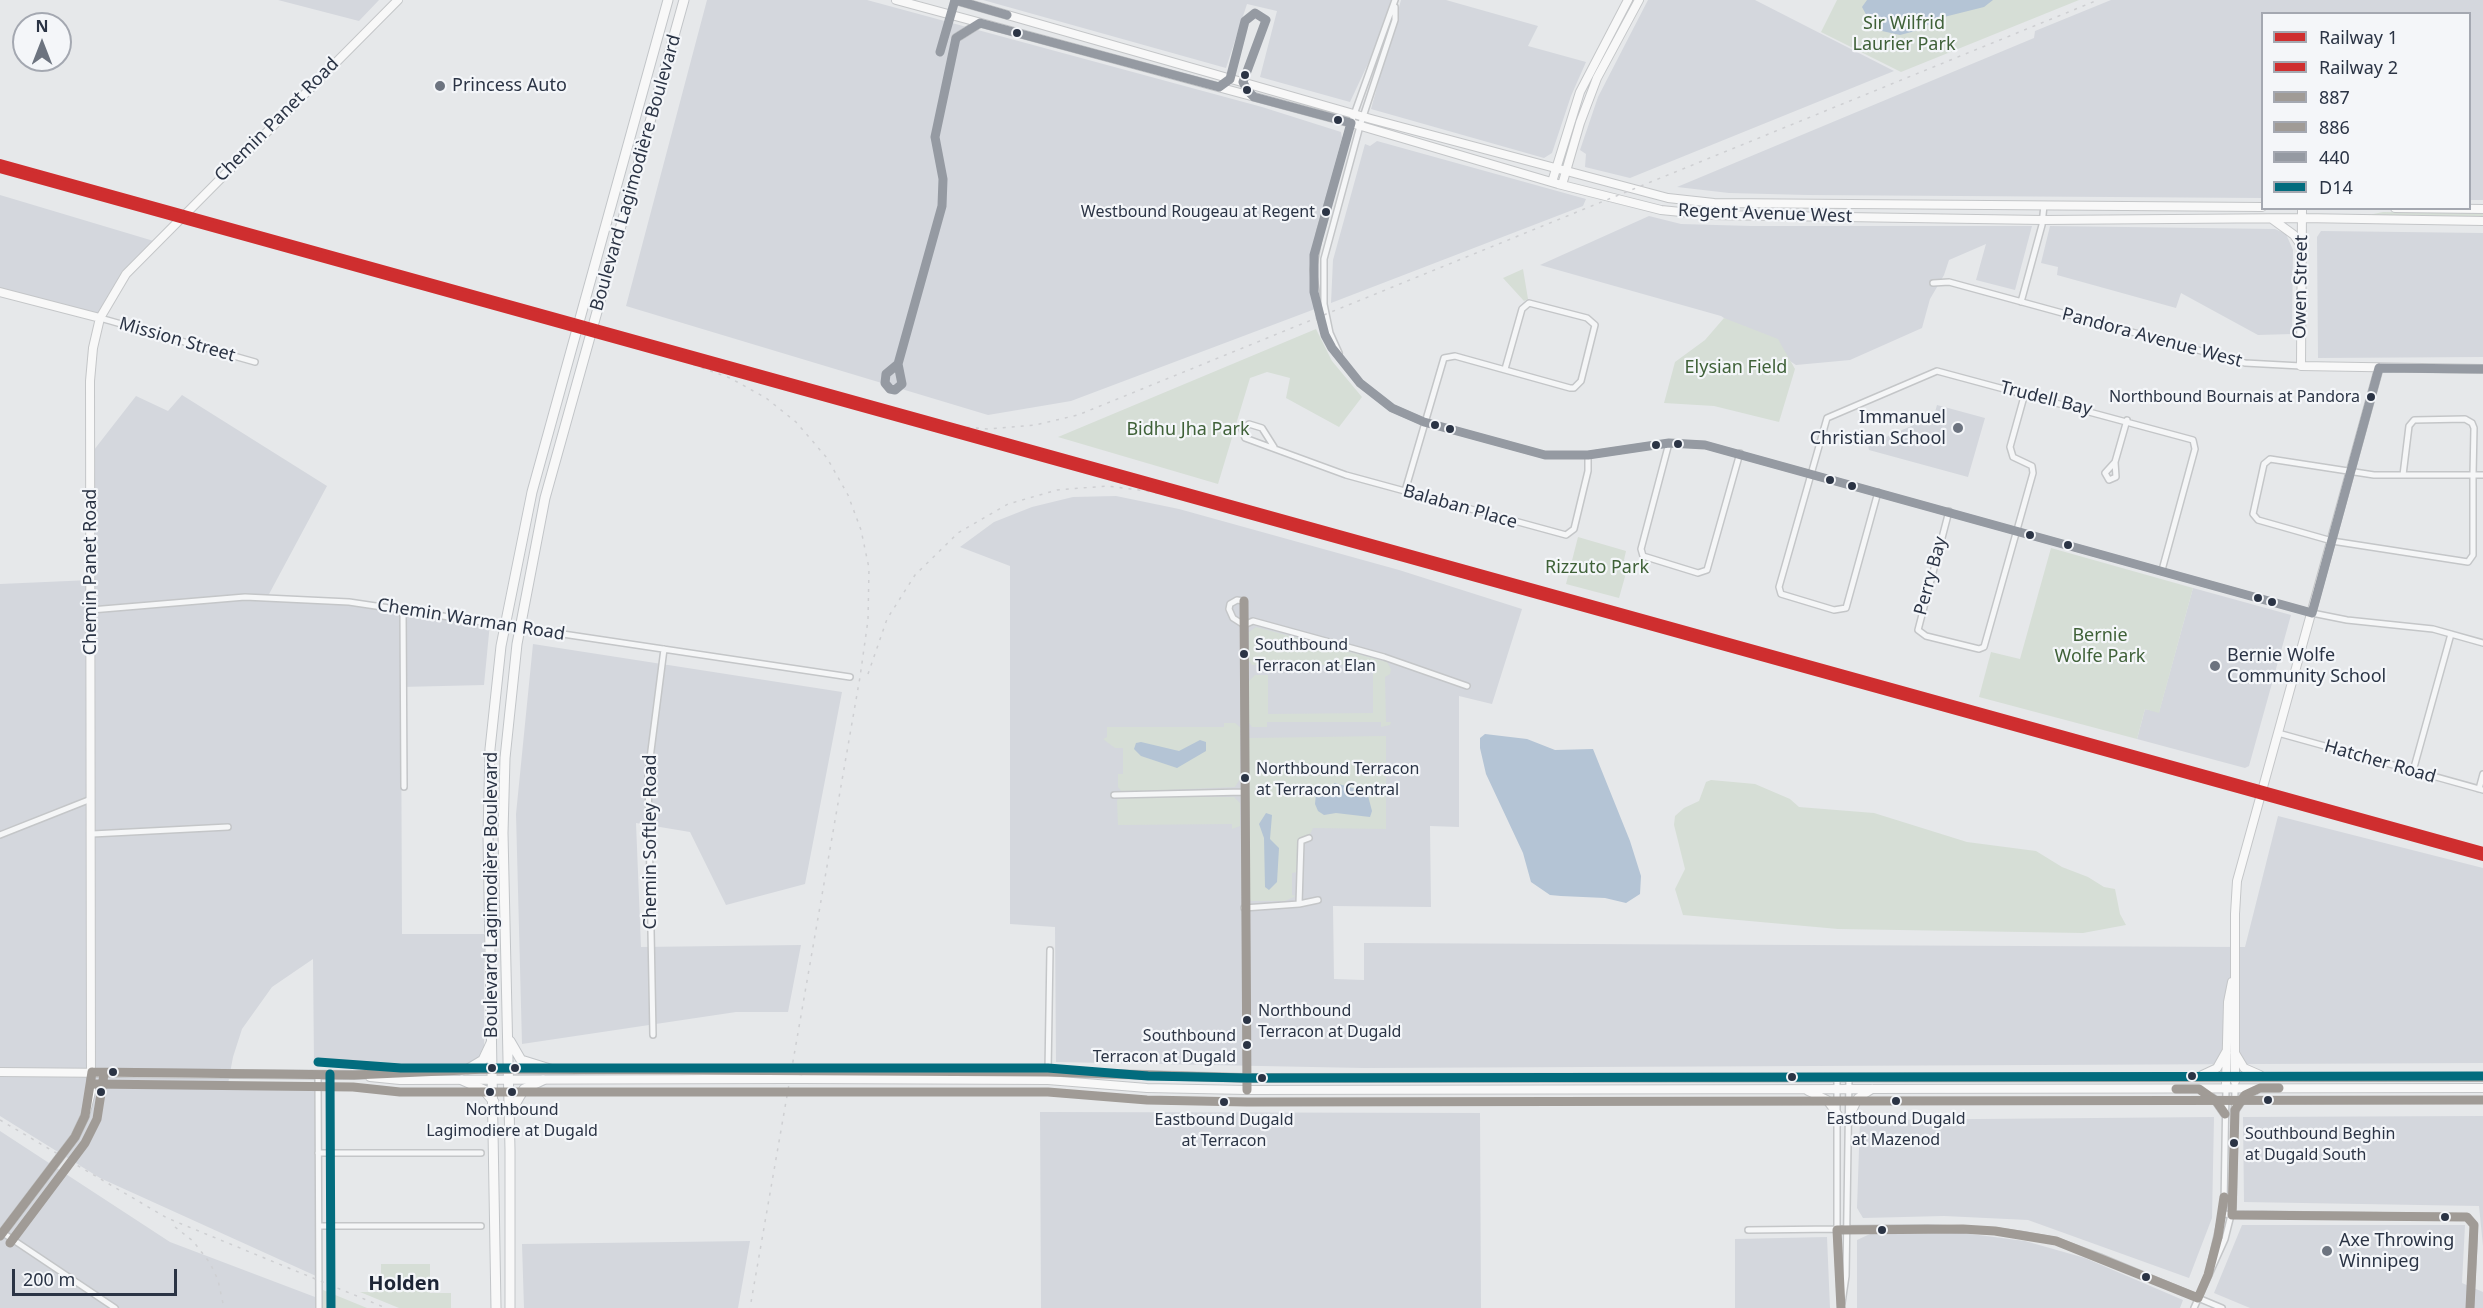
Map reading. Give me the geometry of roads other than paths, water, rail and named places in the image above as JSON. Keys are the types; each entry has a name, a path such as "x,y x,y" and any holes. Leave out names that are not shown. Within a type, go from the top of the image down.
{"main road":[{"name":"Chemin Panet Road","path":"1,1234 75,1137 85,1116 92,1072 90,381 93,348 100,318 126,274 398,0"},
{"name":"Boulevard Lagimodière Boulevard","path":"496,1308 488,797 490,749 504,625 524,520 668,0"},
{"name":"Boulevard Lagimodière Boulevard","path":"510,1308 510,1116 504,791 510,704 519,627 543,506 684,0"},
{"name":"Regent Avenue West","path":"896,0 1355,124 1562,185 1661,210 1711,215 2043,220 2302,218 2483,221"},
{"path":"950,15 955,0"},
{"name":"Regent Avenue West","path":"955,0 1178,65 1556,170 1668,198 1714,203 2261,207"},
{"path":"1552,182 1580,92 1628,0"},
{"path":"1562,185 1580,123 1597,78 1639,0"},
{"path":"960,18 966,2"},
{"path":"956,38 980,23"},
{"path":"1144,68 1161,59"},
{"path":"1161,72 1178,65"},
{"path":"1219,87 1230,79"},
{"path":"1244,82 1254,97"},
{"path":"1266,100 1269,90"},
{"path":"1771,203 1772,216"},
{"path":"1910,218 1923,204"},
{"name":"Owen Street","path":"2301,366 2302,210"},
{"path":"2271,219 2294,235 2302,247"},
{"path":"0,292 100,318"},
{"name":"Pandora Avenue West","path":"2301,366 2483,369"},
{"path":"2230,1088 2236,895 2243,855 2379,368"},
{"path":"507,1030 511,1046 518,1057 550,1069"},
{"path":"468,1070 485,1057 493,1038"},
{"path":"2196,1076 2217,1068 2231,1049"},
{"path":"2231,1049 2244,1068 2267,1077"},
{"path":"0,1072 354,1075 550,1069 787,1075"},
{"path":"354,1075 400,1080 1048,1072 1247,1078 2483,1077"},
{"path":"801,1075 1048,1080 1147,1088 1247,1090 2483,1088"},
{"path":"462,1080 483,1090 494,1102"},
{"path":"510,1116 524,1089 543,1080"},
{"path":"2235,1110 2245,1095 2260,1088"},
{"path":"1798,1089 1827,1100 1838,1115"},
{"path":"1850,1115 1858,1098 1874,1089"},
{"path":"2199,1089 2216,1101 2225,1114"}],"street":[{"path":"1395,2 1395,20 1355,124 1320,231 1313,270 1314,292 1325,335 1341,361 1360,383 1383,402 1424,422 1531,452 1588,455 1670,443 1705,445 2312,613 2451,634 2483,643"},
{"path":"1341,361 1328,324 1322,283 1326,248 1358,115"},
{"path":"2021,302 2043,220 2044,205"},
{"name":"Pandora Avenue West","path":"1933,283 1949,282 2244,363 2301,366"},
{"path":"1405,491 1444,358 1455,356 1574,387 1581,381 1594,325 1587,318 1529,303 1522,309 1505,369"},
{"name":"Mission Street","path":"100,318 255,362"},
{"name":"Trudell Bay","path":"1878,492 1846,608 1834,610 1785,597 1779,587 1827,418 1932,372 1949,373 2189,437 2195,443 2162,570"},
{"path":"2017,530 2033,473 2032,466 2013,457 2010,447 2025,393"},
{"path":"2403,475 2410,423 2419,419 2465,419 2472,423 2474,428 2474,476 2473,555 2468,562 2332,541 2255,519 2252,509 2264,464 2274,459 2351,472 2403,475 2474,476 2483,475"},
{"path":"2115,462 2127,420"},
{"name":"Balaban Place","path":"1274,447 1262,428 1249,424 1242,429 1245,438 1346,474 1566,535 1574,529 1585,487 1588,455"},
{"path":"1670,443 1641,549 1643,556 1698,573 1707,570 1740,453"},
{"name":"Perry Bay","path":"1949,511 1918,626 1920,633 1926,636 1974,649 1984,647 2017,530"},
{"name":"Chemin Warman Road","path":"91,610 207,599 258,597 339,601 850,677"},
{"path":"1244,626 1233,618 1229,609 1230,604 1237,600 1244,601 1244,626 1244,908 1247,1090"},
{"path":"403,609 404,787"},
{"path":"1244,626 1253,621 1384,657 1467,686"},
{"path":"2413,771 2451,634"},
{"name":"Chemin Softley Road","path":"653,1035 648,774 664,649"},
{"name":"Hatcher Road","path":"2278,733 2481,789"},
{"path":"2481,789 2483,774"},
{"path":"1114,795 1244,792"},
{"path":"0,835 91,800"},
{"path":"92,834 228,826"},
{"path":"1299,904 1301,841 1309,837"},
{"path":"1244,908 1299,904 1318,900"},
{"path":"1048,1072 1050,950"},
{"path":"318,1074 319,1308"},
{"path":"1837,1077 1837,1230 1841,1306"},
{"path":"1841,1306 1846,1290 1849,1077"},
{"path":"2194,1308 2217,1258 2232,1215 2235,1110 2230,1088"},
{"path":"2208,1275 2223,1214 2225,1114 2230,1088"},
{"path":"318,1154 481,1153"},
{"path":"2223,1214 2467,1216 2474,1226 2470,1308"},
{"path":"319,1226 482,1226"},
{"path":"1748,1230 1963,1229 1995,1231 2050,1240 2112,1262 2222,1308"},
{"path":"1,1234 115,1308"}],"water":[{"path":"1867,0 1993,0 1984,7 1940,18 1919,30 1900,35 1882,31 1870,22 1862,7"},
{"path":"1485,734 1527,739 1555,750 1593,749 1630,841 1641,876 1640,894 1626,903 1605,898 1550,895 1531,882 1523,853 1486,774 1480,748 1480,738"},
{"path":"1200,740 1206,742 1206,751 1177,768 1141,756 1134,749 1136,743 1141,742 1179,751"},
{"path":"1335,783 1367,792 1372,811 1370,817 1336,813 1324,815 1318,811 1315,804 1316,793"},
{"path":"1266,813 1272,815 1270,839 1279,848 1277,882 1269,890 1265,887 1264,838 1259,824"}],"waterway":[{"path":"103,1084 145,1085"},
{"path":"154,1085 189,1086"},
{"path":"198,1086 304,1086"}],"railway":[{"path":"914,417 951,426 989,429 1035,425 1078,415 2098,0"},
{"path":"617,337 730,378 766,398 796,422 827,458 848,495 861,530 869,568 868,620 860,677 750,1308"},
{"path":"868,674 887,619 915,575 958,533 1008,504 1057,490 1107,486 1147,491 1240,511"},
{"path":"0,1120 167,1218 386,1308"},
{"path":"175,1227 193,1241 210,1263 218,1280 224,1308"}],"rail line":[{"name":"1","path":"0,164 2483,852"},
{"name":"2","path":"0,168 2483,856"}],"place":[{"name":"Princess Auto","path":"440,86"},
{"name":"Westbound Rougeau at Regent","path":"1326,212"},
{"name":"Northbound Bournais at Pandora","path":"2371,397"},
{"name":"Immanuel Christian School","path":"1958,428"},
{"name":"Southbound Terracon at Elan","path":"1244,654"},
{"name":"Bernie Wolfe Community School","path":"2215,666"},
{"name":"Northbound Terracon at Terracon Central","path":"1245,778"},
{"name":"Northbound Terracon at Dugald","path":"1247,1020"},
{"name":"Southbound Terracon at Dugald","path":"1247,1045"},
{"name":"Northbound Lagimodiere at Dugald","path":"512,1092"},
{"name":"Eastbound Dugald at Mazenod","path":"1896,1101"},
{"name":"Eastbound Dugald at Terracon","path":"1224,1102"},
{"name":"Southbound Beghin at Dugald South","path":"2234,1143"},
{"name":"Axe Throwing Winnipeg","path":"2327,1251"}],"district":[{"name":"Holden","path":"404,1284"}],"park label":[{"name":"Sir Wilfrid Laurier Park","path":"1904,34"},
{"name":"Elysian Field","path":"1736,368"},
{"name":"Bidhu Jha Park","path":"1188,430"},
{"name":"Rizzuto Park","path":"1597,568"},
{"name":"Bernie Wolfe Park","path":"2100,646"}]}
